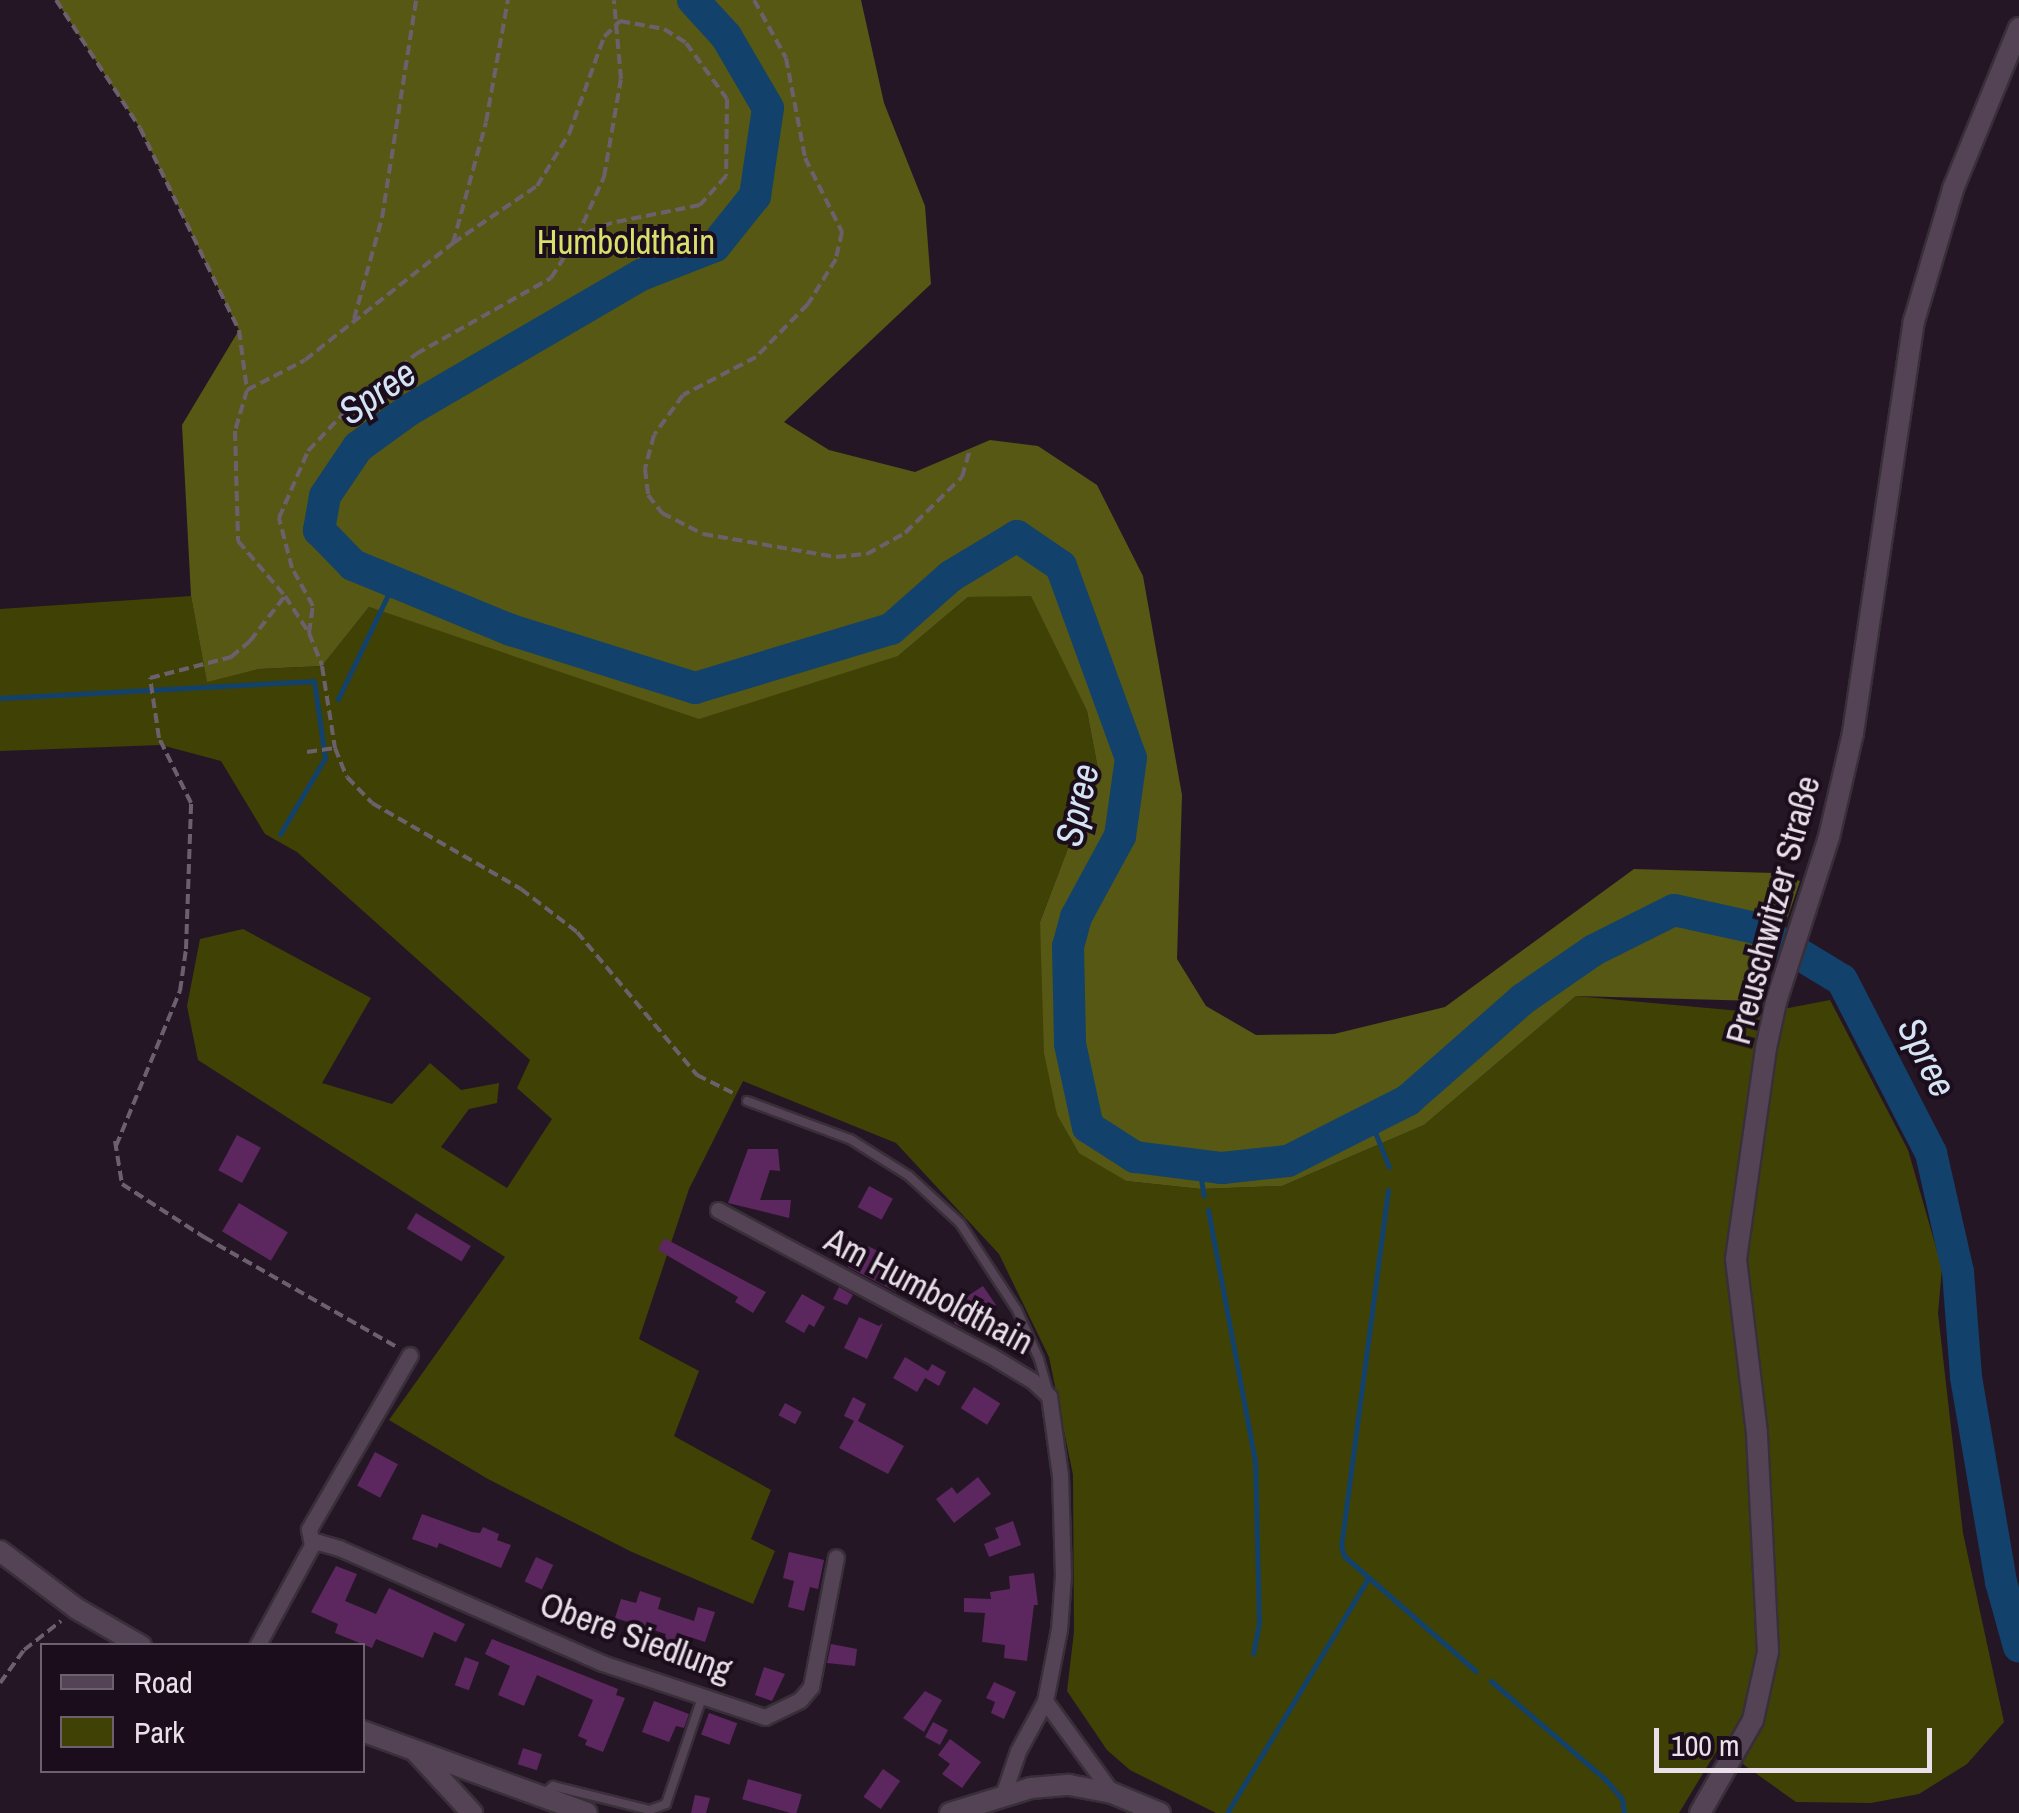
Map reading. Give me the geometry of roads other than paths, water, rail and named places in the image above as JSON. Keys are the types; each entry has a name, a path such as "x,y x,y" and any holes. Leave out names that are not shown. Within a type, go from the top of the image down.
{"street":[{"name":"Preuschwitzer Straße","path":"1700,1813 1753,1720 1768,1664 1758,1451 1736,1259 1776,1002 1812,899 1852,733 1914,321 1953,189 2019,28"},
{"name":"Am Humboldthain","path":"718,1210 990,1356 1033,1381 1049,1396 1060,1475 1063,1575 1055,1656 1045,1702 1018,1751 1004,1795"},
{"path":"259,1643 312,1546 309,1529 410,1354"},
{"name":"Obere Siedlung","path":"312,1546 318,1542 340,1548 602,1662 766,1717 800,1700 811,1687 836,1556"},
{"path":"0,1551 77,1609 136,1643"},
{"path":"1045,1702 1112,1793 1137,1808 1160,1813"},
{"path":"365,1733 587,1813"},
{"path":"415,1750 472,1813"},
{"path":"950,1813 1004,1795 1050,1786 1112,1793"}],"lane":[{"path":"747,1101 850,1139 909,1176 960,1223 1017,1310 1039,1359 1049,1396"},
{"path":"543,1794 553,1786 650,1810 666,1804 703,1694"}],"waterway":[{"name":"Spree","path":"693,0 726,36 768,108 755,196 715,246 641,275 409,410 358,447 325,496 319,530 353,565 511,630 695,688 891,629 951,576 1017,536 1061,566 1131,758 1120,836 1076,917 1068,946 1070,1044 1088,1127 1135,1157 1222,1168 1288,1161 1408,1100 1523,999 1594,950 1674,910 1756,928 1842,980 1931,1153 1958,1272 1966,1377 2001,1582 2019,1647"},
{"path":"338,699 394,582"},
{"path":"0,698 314,681 325,758 280,834"},
{"path":"1371,1122 1389,1167"},
{"path":"1199,1166 1204,1196"},
{"path":"1388,1190 1341,1545 1344,1556 1476,1671"},
{"path":"1208,1210 1255,1460 1259,1623 1253,1653"},
{"path":"1227,1813 1368,1578"},
{"path":"1491,1681 1606,1780 1622,1799 1624,1813"}],"park label":[{"name":"Humboldthain","path":"626,242"}]}
